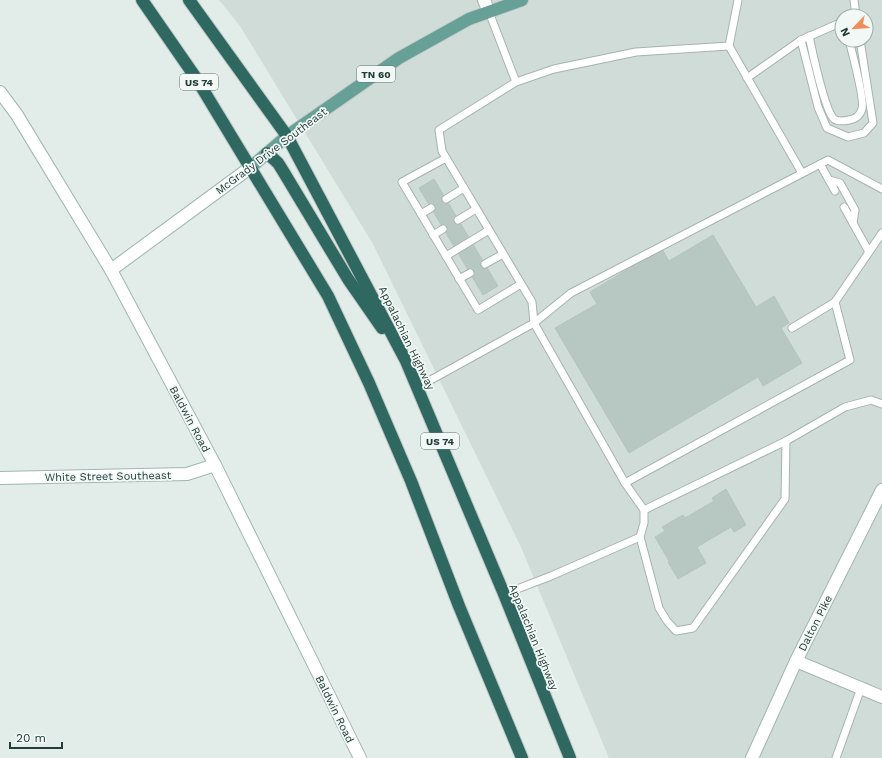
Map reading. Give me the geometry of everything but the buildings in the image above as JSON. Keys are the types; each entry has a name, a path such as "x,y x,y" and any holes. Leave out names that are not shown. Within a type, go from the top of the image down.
{"highway":[{"name":"US 74","path":"142,0 196,78 328,296 369,383 411,481 459,606 522,758"},
{"name":"Appalachian Highway","path":"189,0 287,136 406,361 504,594 570,758"},
{"path":"267,153 278,163 348,279 406,361"}],"main road":[{"name":"McGrady Drive Southeast","path":"251,167 287,136 399,58 469,19 522,0"}],"street":[{"path":"484,0 489,12"},
{"name":"Baldwin Road","path":"0,92 17,115 111,270 215,465 360,758"},
{"name":"McGrady Drive Southeast","path":"111,270 251,167"},
{"name":"White Street Southeast","path":"0,478 187,474 215,465"},
{"name":"Dalton Pike","path":"752,758 796,662 882,490"},
{"path":"796,662 882,697"}],"lane":[{"path":"738,0 729,46 802,173"},
{"path":"489,12 516,82"},
{"path":"747,78 801,40 834,25"},
{"path":"809,36 827,104 834,118 841,122 852,120 860,115 863,108 858,76 851,48"},
{"path":"801,40 818,107 827,128 848,137 864,133 873,123 861,48"},
{"path":"729,46 636,52 554,69 516,82 439,130 442,151 532,302 534,323 625,483 644,510 644,523 640,537 659,608 667,621 676,631 693,628 785,498 786,441"},
{"path":"446,158 402,182 459,279 478,310 521,284"},
{"path":"418,387 534,323 571,293 828,160 882,189"},
{"path":"820,164 835,191"},
{"path":"829,180 840,183 855,210 852,223"},
{"path":"446,199 464,188"},
{"path":"844,207 868,252"},
{"path":"421,214 431,208"},
{"path":"458,220 476,209"},
{"path":"434,235 443,229"},
{"path":"446,256 489,230"},
{"path":"792,328 835,302 882,233"},
{"path":"485,264 503,254"},
{"path":"459,279 470,272"},
{"path":"625,483 850,360 835,302"},
{"path":"644,510 786,441 845,407 871,400 882,404"},
{"path":"504,594 640,537"},
{"path":"836,758 861,688"}],"shaded area":[{"path":"219,0 882,0 882,758 609,758 521,547 373,244 240,26"}]}
